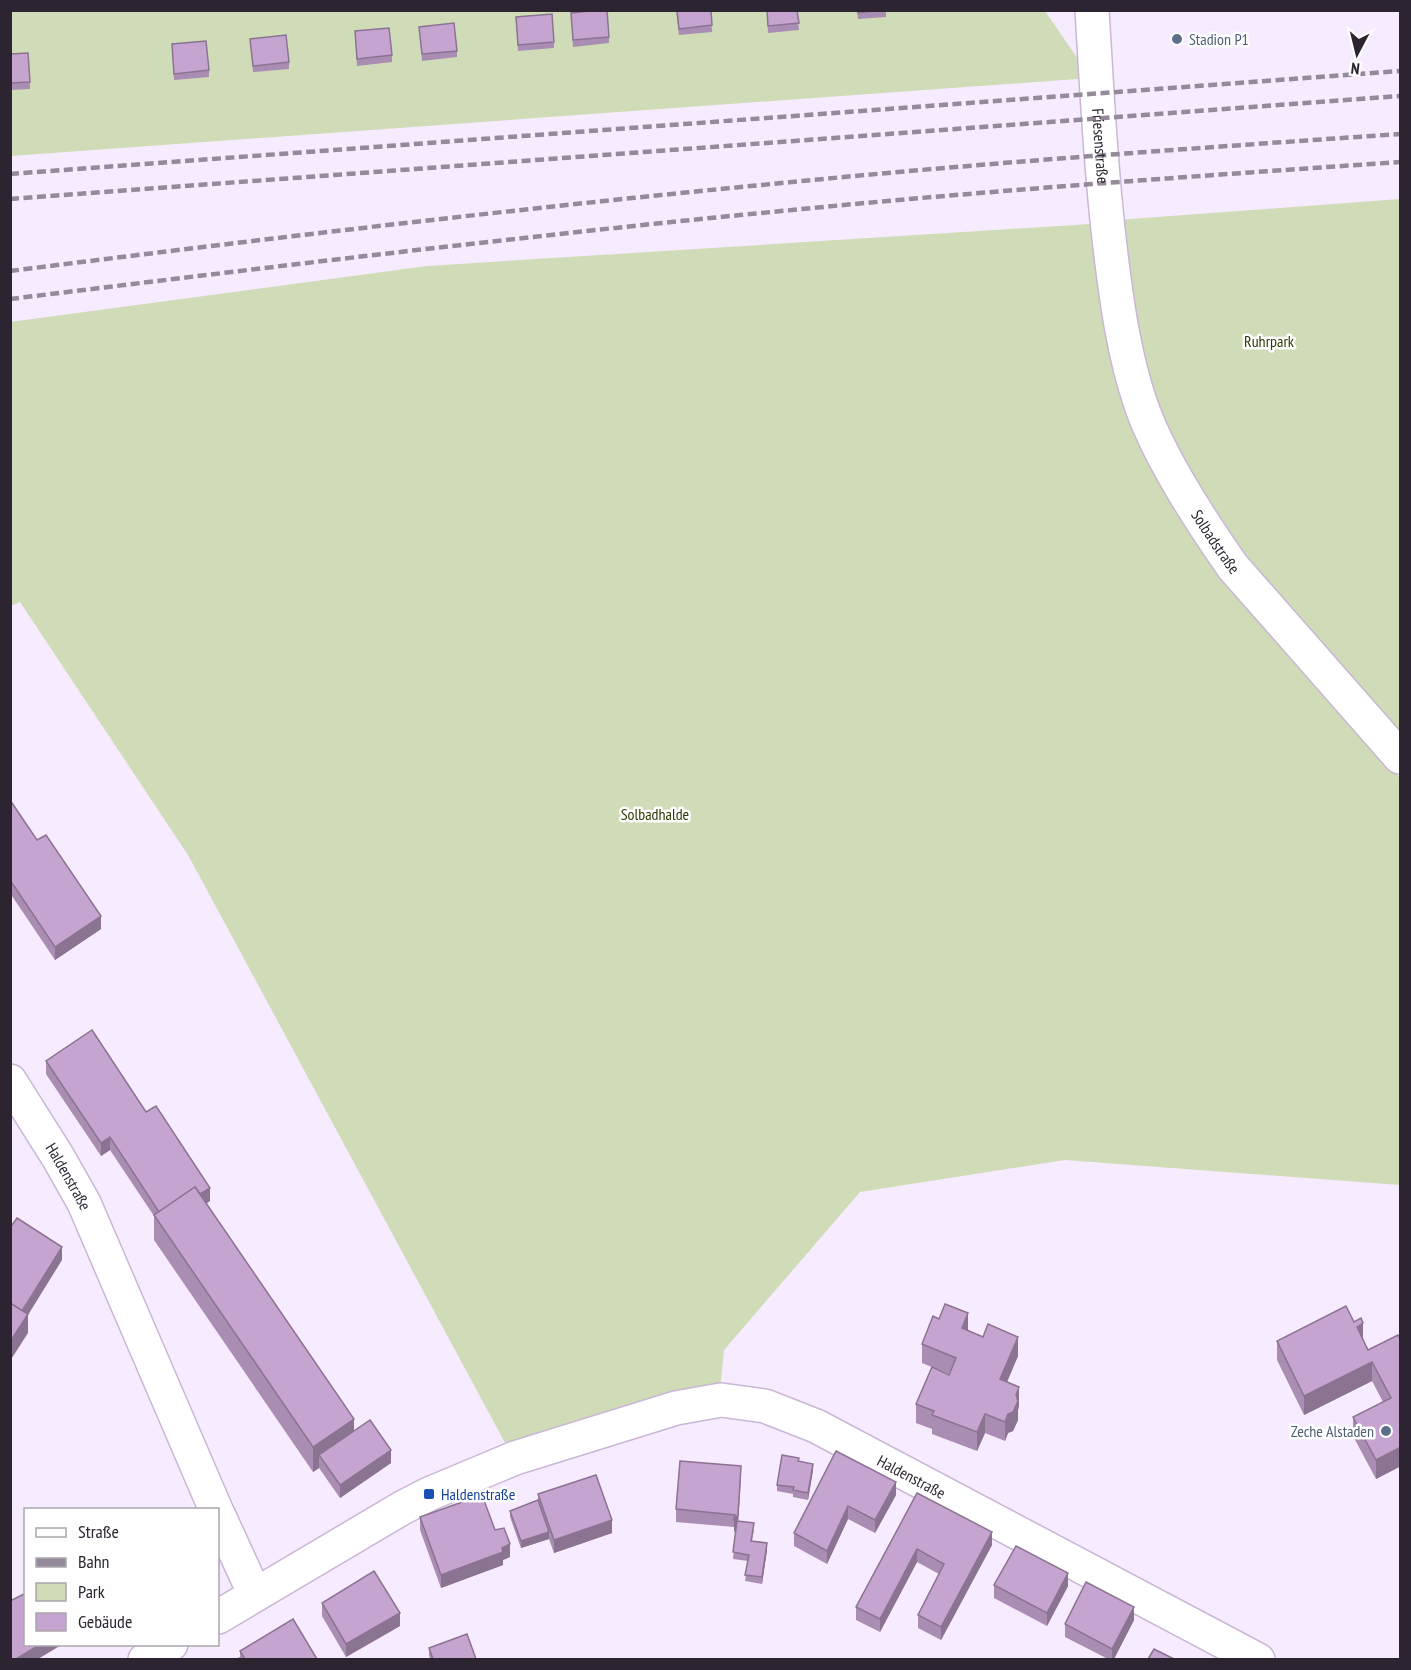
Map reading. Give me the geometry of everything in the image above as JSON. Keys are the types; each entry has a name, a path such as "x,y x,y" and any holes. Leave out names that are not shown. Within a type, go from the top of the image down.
{"street":[{"name":"Friesenstraße","path":"1092,10 1102,180 1114,280"},
{"name":"Solbadstraße","path":"1114,280 1120,326 1143,411 1168,461 1210,534 1256,595 1401,757"},
{"name":"Haldenstraße","path":"10,1081 84,1203 216,1508"},
{"name":"Haldenstraße","path":"219,1616 402,1508 439,1489 515,1458 676,1408 721,1400 765,1406 816,1426 1258,1659"},
{"path":"219,1516 255,1595"},
{"path":"145,1659 168,1646"}],"green space":[{"path":"11,11 1045,11 1091,78 11,156"},
{"name":"Ruhrpark","path":"1400,199 1400,748 1215,524 1141,377 1117,220"},
{"name":"Solbadhalde","path":"1105,223 1111,280 1206,539 1400,778 1400,1185 1065,1160 860,1192 724,1350 719,1400 510,1452 188,855 20,602 11,606 10,322 427,266"}],"building":[{"path":"607,10 609,37 573,40 571,13"},
{"path":"677,10 711,10 712,25 679,29"},
{"path":"767,10 797,10 799,23 768,26"},
{"path":"858,10 882,10 858,13"},
{"path":"552,14 554,42 518,45 516,17"},
{"path":"454,23 457,51 422,54 419,27"},
{"path":"389,28 392,55 357,59 355,31"},
{"path":"286,35 289,62 253,66 250,39"},
{"path":"206,41 209,70 174,74 172,44"},
{"path":"28,53 30,82 10,83 10,54"},
{"path":"10,800 37,840 46,835 101,916 55,947 10,880"},
{"path":"92,1030 146,1112 156,1106 210,1188 200,1194 195,1187 159,1212 110,1137 101,1143 46,1061"},
{"path":"195,1187 354,1419 313,1447 154,1215"},
{"path":"17,1218 62,1247 22,1311 10,1303 10,1228"},
{"path":"10,1303 28,1314 10,1342"},
{"path":"945,1304 968,1313 962,1328 983,1337 988,1324 1018,1337 1000,1379 1019,1387 1016,1395 1018,1401 1005,1422 985,1414 977,1432 932,1415 934,1411 916,1404 932,1367 949,1375 956,1358 922,1344 933,1316 939,1319"},
{"path":"1346,1306 1354,1322 1361,1318 1363,1323 1357,1327 1368,1350 1398,1335 1401,1341 1401,1447 1376,1460 1353,1417 1391,1398 1372,1362 1304,1396 1277,1341"},
{"path":"370,1420 391,1450 340,1485 319,1455"},
{"path":"836,1451 896,1482 875,1520 848,1506 827,1551 794,1533"},
{"path":"782,1455 799,1458 798,1461 813,1464 808,1493 793,1490 794,1487 777,1485"},
{"path":"680,1461 741,1466 738,1515 734,1519 735,1515 676,1509"},
{"path":"596,1475 612,1520 554,1540 538,1494"},
{"path":"917,1493 992,1532 941,1627 918,1615 944,1564 917,1549 880,1619 856,1607"},
{"path":"482,1495 495,1530 504,1528 510,1544 502,1548 503,1552 441,1575 420,1517"},
{"path":"538,1500 549,1532 521,1541 510,1511"},
{"path":"737,1521 754,1523 751,1541 767,1543 762,1577 745,1575 749,1555 733,1552"},
{"path":"1016,1546 1068,1573 1047,1613 994,1585"},
{"path":"374,1571 400,1613 346,1644 322,1603"},
{"path":"1086,1582 1134,1607 1112,1649 1065,1624"},
{"path":"24,1594 24,1646 38,1646 16,1659 10,1659 10,1601"},
{"path":"293,1619 317,1659 245,1659 240,1651"},
{"path":"467,1634 476,1659 433,1659 429,1648"},
{"path":"1154,1649 1174,1659 1148,1659"}],"railway":[{"path":"10,174 1400,71"},
{"path":"10,199 1400,96"},
{"path":"10,271 401,223 792,182 1020,162 1400,134"},
{"path":"10,299 303,263 792,210 1020,190 1400,162"}],"place":[{"name":"Stadion P1","path":"1177,39"},
{"name":"Zeche Alstaden","path":"1386,1431"},
{"name":"Haldenstraße","path":"429,1494"}]}
